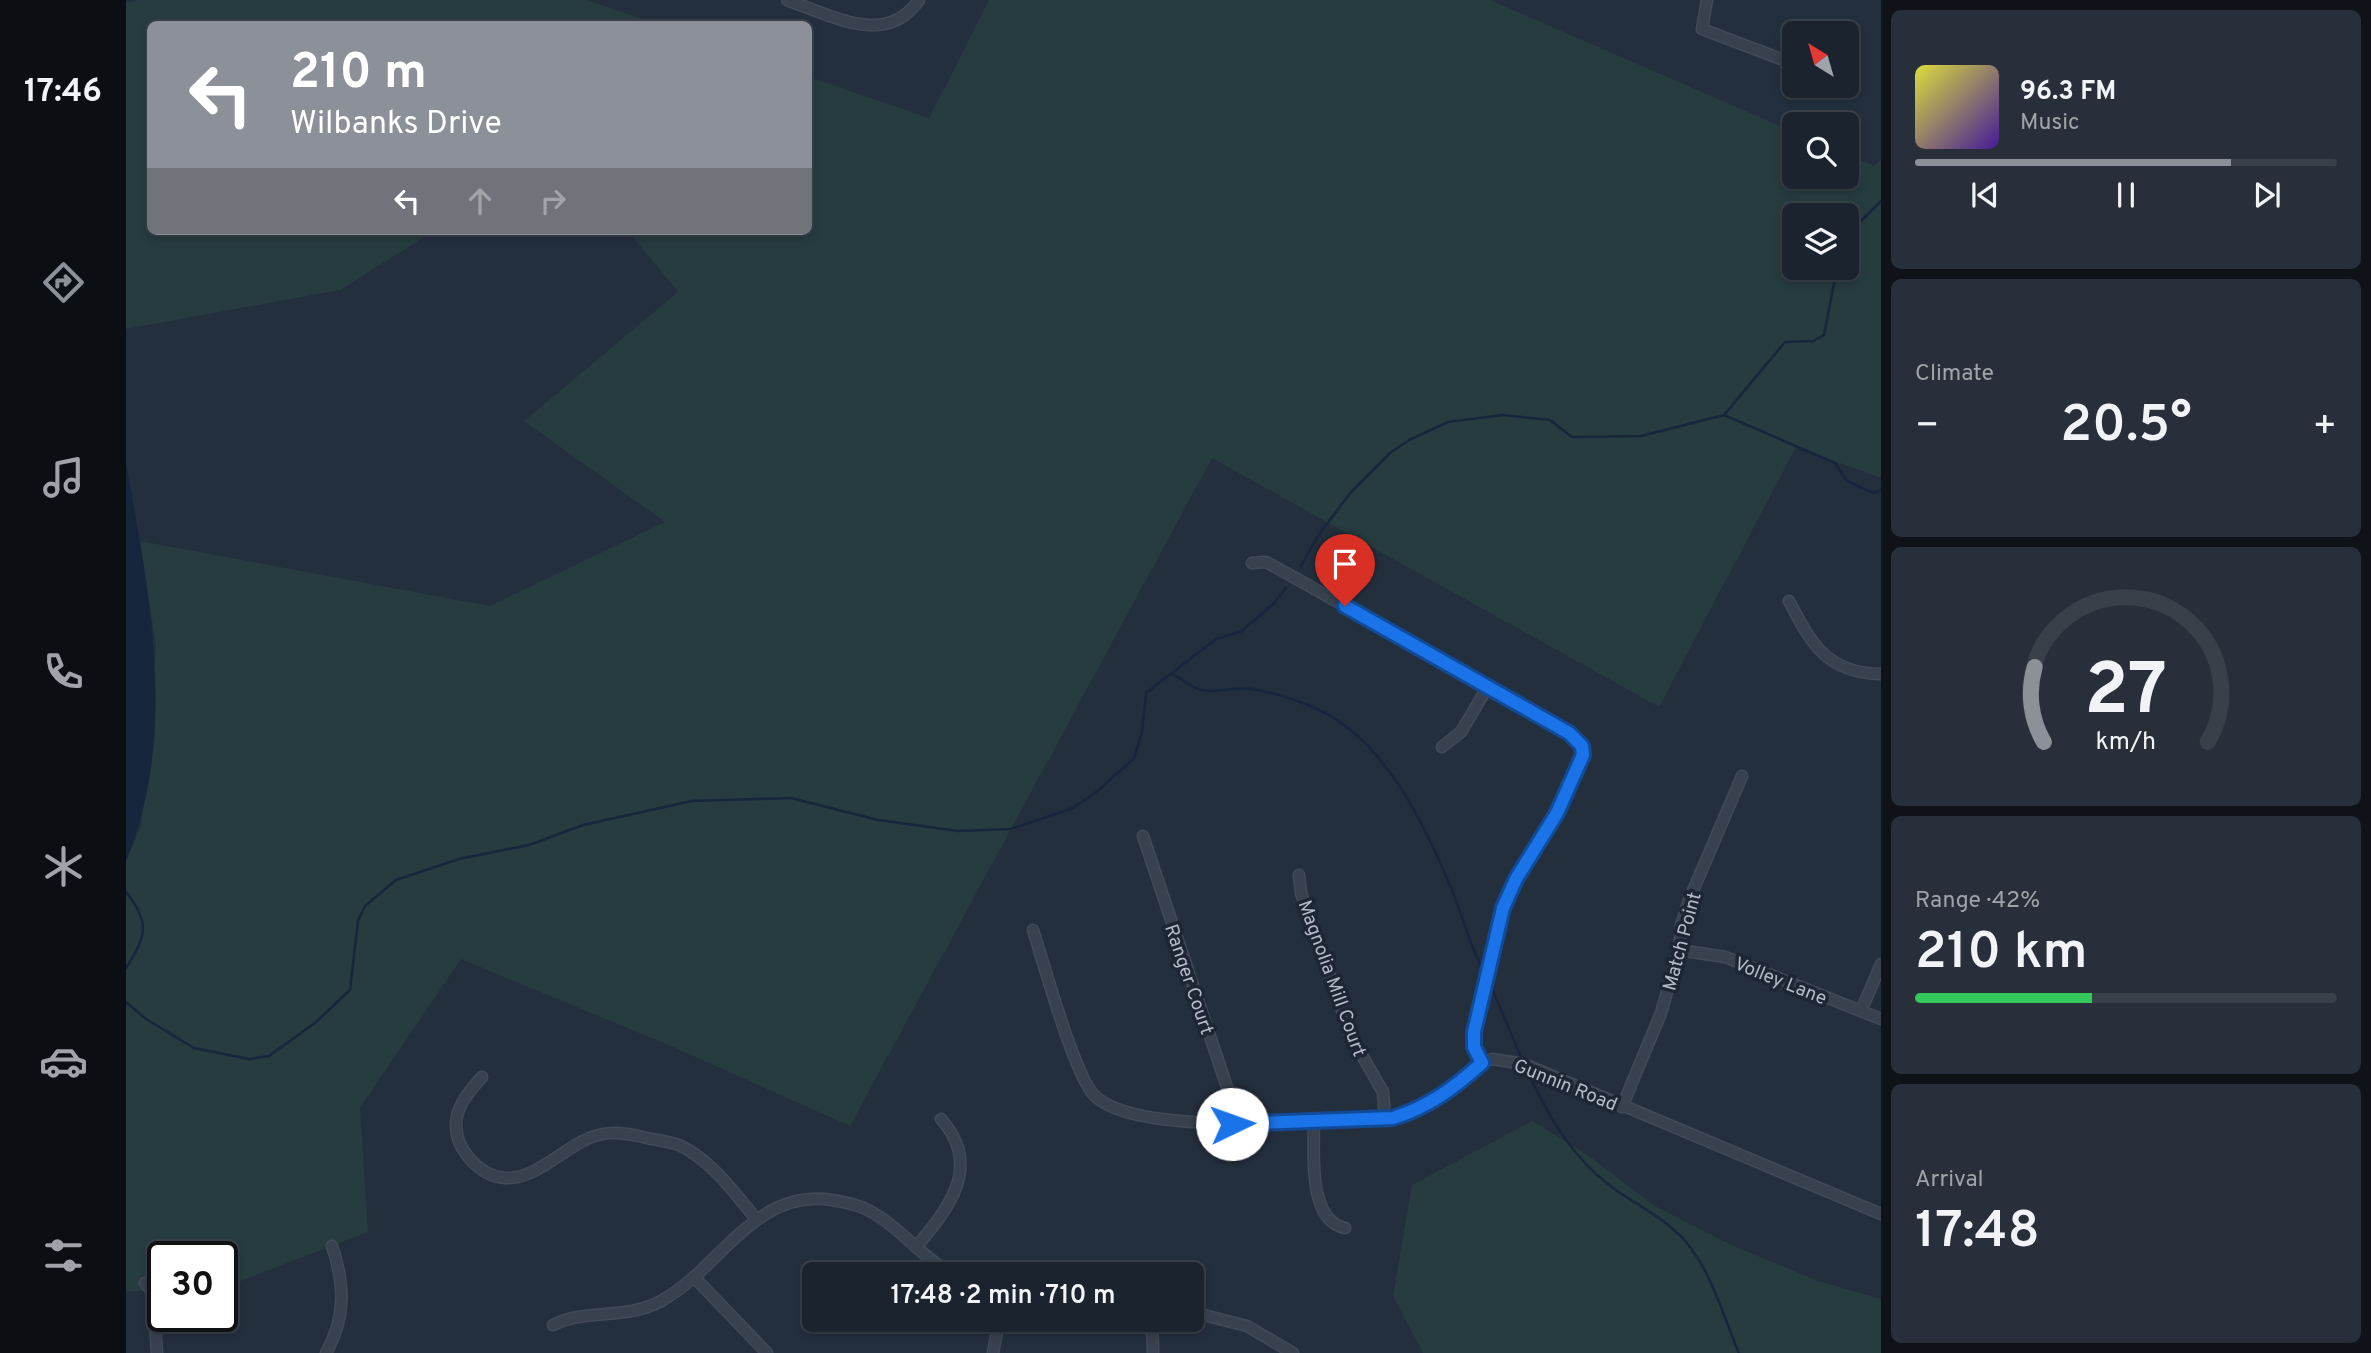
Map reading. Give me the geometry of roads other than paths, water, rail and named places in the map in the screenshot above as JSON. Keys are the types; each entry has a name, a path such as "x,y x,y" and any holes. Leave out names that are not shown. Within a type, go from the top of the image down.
{"street":[{"path":"787,0 862,26 887,26 910,13 919,0"},
{"path":"1707,0 1702,29 1782,59"},
{"path":"1033,930 1084,1081 1094,1095 1107,1105 1161,1121 1232,1124 1385,1118 1418,1110 1439,1098 1482,1063 1474,1047 1474,1032 1503,908 1516,879 1557,813 1583,755 1582,746 1569,733 1266,562 1252,563"},
{"path":"1789,601 1808,636 1828,660 1862,673 1881,674"},
{"path":"1442,747 1461,732 1487,688"},
{"name":"Match Point","path":"1622,1107 1661,1013 1679,950 1681,926 1689,900 1742,776"},
{"name":"Ranger Court","path":"1143,836 1227,1087 1232,1124"},
{"name":"Magnolia Mill Court","path":"1299,875 1301,893 1350,1036 1383,1092 1385,1118"},
{"name":"Volley Lane","path":"1679,950 1725,957 1881,1019"},
{"path":"1861,1011 1881,964"},
{"name":"Gunnin Road","path":"1482,1063 1492,1059 1524,1064 1881,1214"},
{"path":"482,1077 462,1105 456,1123 460,1143 485,1173 507,1178 523,1175 594,1135 610,1132 630,1134 682,1147 710,1168 756,1219"},
{"path":"916,1247 955,1195 961,1172 955,1135 941,1119"},
{"path":"1314,1119 1317,1193 1326,1215 1338,1227 1345,1228"},
{"path":"553,1325 570,1317 639,1310 659,1302 694,1277 768,1210 799,1199 818,1198 847,1202 867,1209 936,1262"},
{"path":"326,1353 339,1326 343,1299 341,1277 332,1246"},
{"path":"694,1277 767,1353"},
{"path":"145,1283 153,1293 157,1353"},
{"path":"1204,1315 1247,1326 1293,1353"},
{"path":"993,1353 997,1332"},
{"path":"1152,1332 1153,1353"}],"water":[{"path":"126,462 150,613 155,713 152,763 142,813 126,861"}],"waterway":[{"path":"1859,224 1881,201"},
{"path":"1301,566 1319,534 1352,491 1390,453 1409,440 1448,422 1503,415 1550,420 1572,437 1641,436 1724,415 1785,342 1813,341 1824,335 1835,280"},
{"path":"1724,415 1835,463 1847,481 1873,493 1881,490"},
{"path":"126,1002 146,1019 194,1048 249,1059 269,1056 316,1022 350,990 358,921 365,906 396,880 459,859 529,845 583,825 692,801 791,798 878,820 958,831 1011,829 1073,808 1099,790 1134,758 1142,732 1146,693 1216,639 1242,631 1274,603 1286,588"},
{"path":"1172,674 1204,691 1252,689 1290,699 1313,707 1338,721 1361,739 1400,786 1416,813 1442,867 1484,972"},
{"path":"126,892 139,912 143,929 142,938 126,968"},
{"path":"1489,981 1523,1062"},
{"path":"1526,1068 1552,1118 1585,1163 1613,1188 1669,1226 1695,1254 1710,1281 1739,1353"}]}
